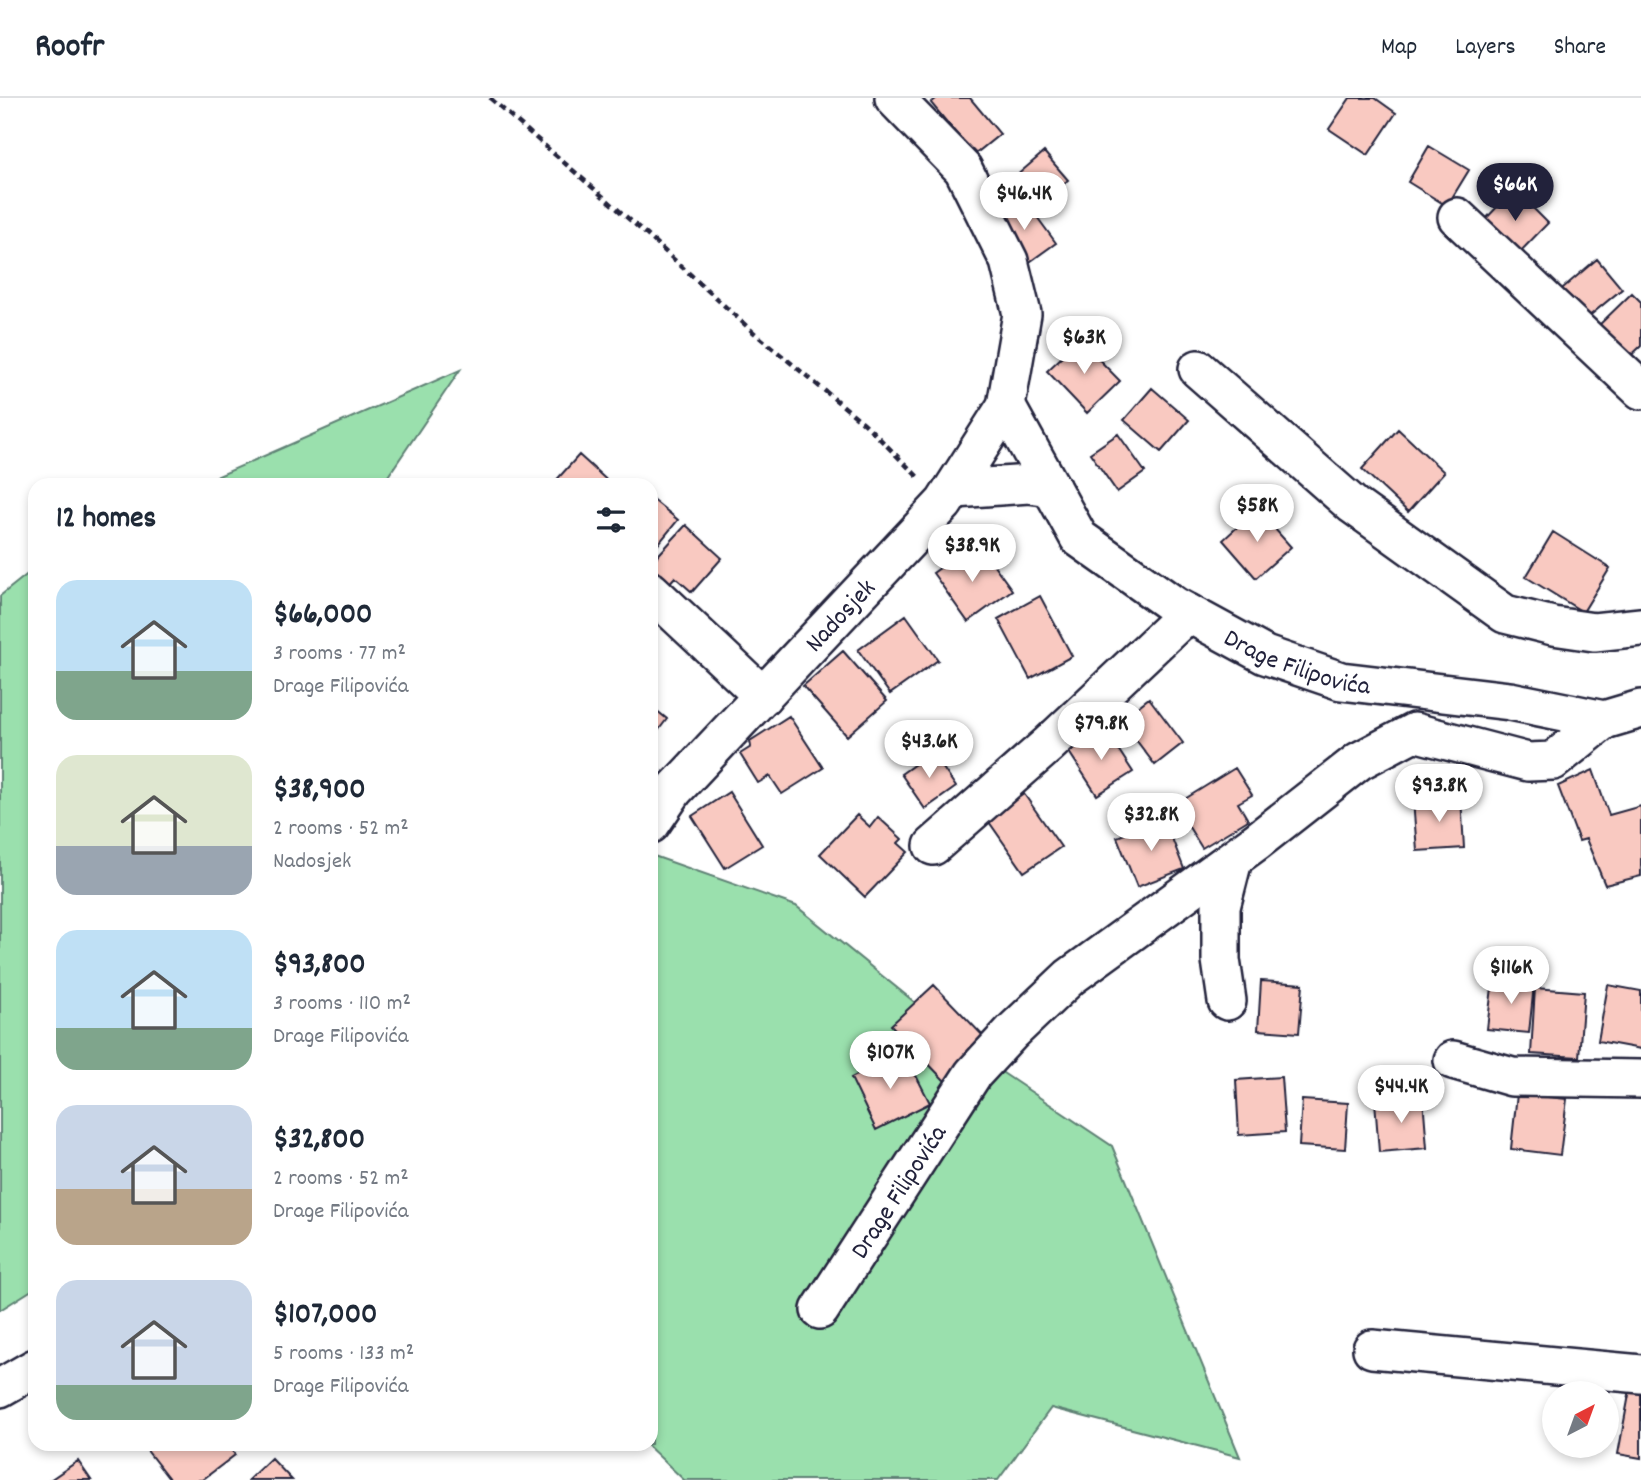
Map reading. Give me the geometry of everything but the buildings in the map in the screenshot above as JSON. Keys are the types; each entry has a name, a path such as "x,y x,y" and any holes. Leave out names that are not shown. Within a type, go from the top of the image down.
{"street":[{"name":"Nadosjek","path":"658,814 674,790 949,496 1006,406 1022,314 1009,261 963,169 894,98"},
{"path":"1457,217 1641,390"},
{"path":"1198,369 1353,505 1505,614 1553,626 1594,632 1641,627"},
{"name":"Drage Filipovića","path":"1006,406 1079,538 1188,613 1265,655 1341,681 1510,701 1604,719"},
{"path":"949,496 1029,484 1051,487"},
{"path":"658,598 763,696"},
{"path":"933,846 1048,745 1188,613"},
{"name":"Drage Filipovića","path":"820,1310 973,1074 1070,977 1233,860 1359,761 1414,732 1528,762 1553,761 1604,719 1641,709"},
{"path":"1227,1001 1221,960 1221,907 1233,860"},
{"path":"1453,1060 1512,1077 1641,1079"},
{"path":"1372,1349 1641,1374"},
{"path":"0,1388 28,1372"}],"path":[{"path":"490,98 646,233 752,331 949,496"}],"green space":[{"path":"460,370 387,478 214,478"},
{"path":"28,574 28,1292 0,1310 0,596"},
{"path":"658,857 796,906 997,1069 1112,1146 1240,1457 1051,1408 998,1480 684,1480 653,1451 658,1451"}]}
